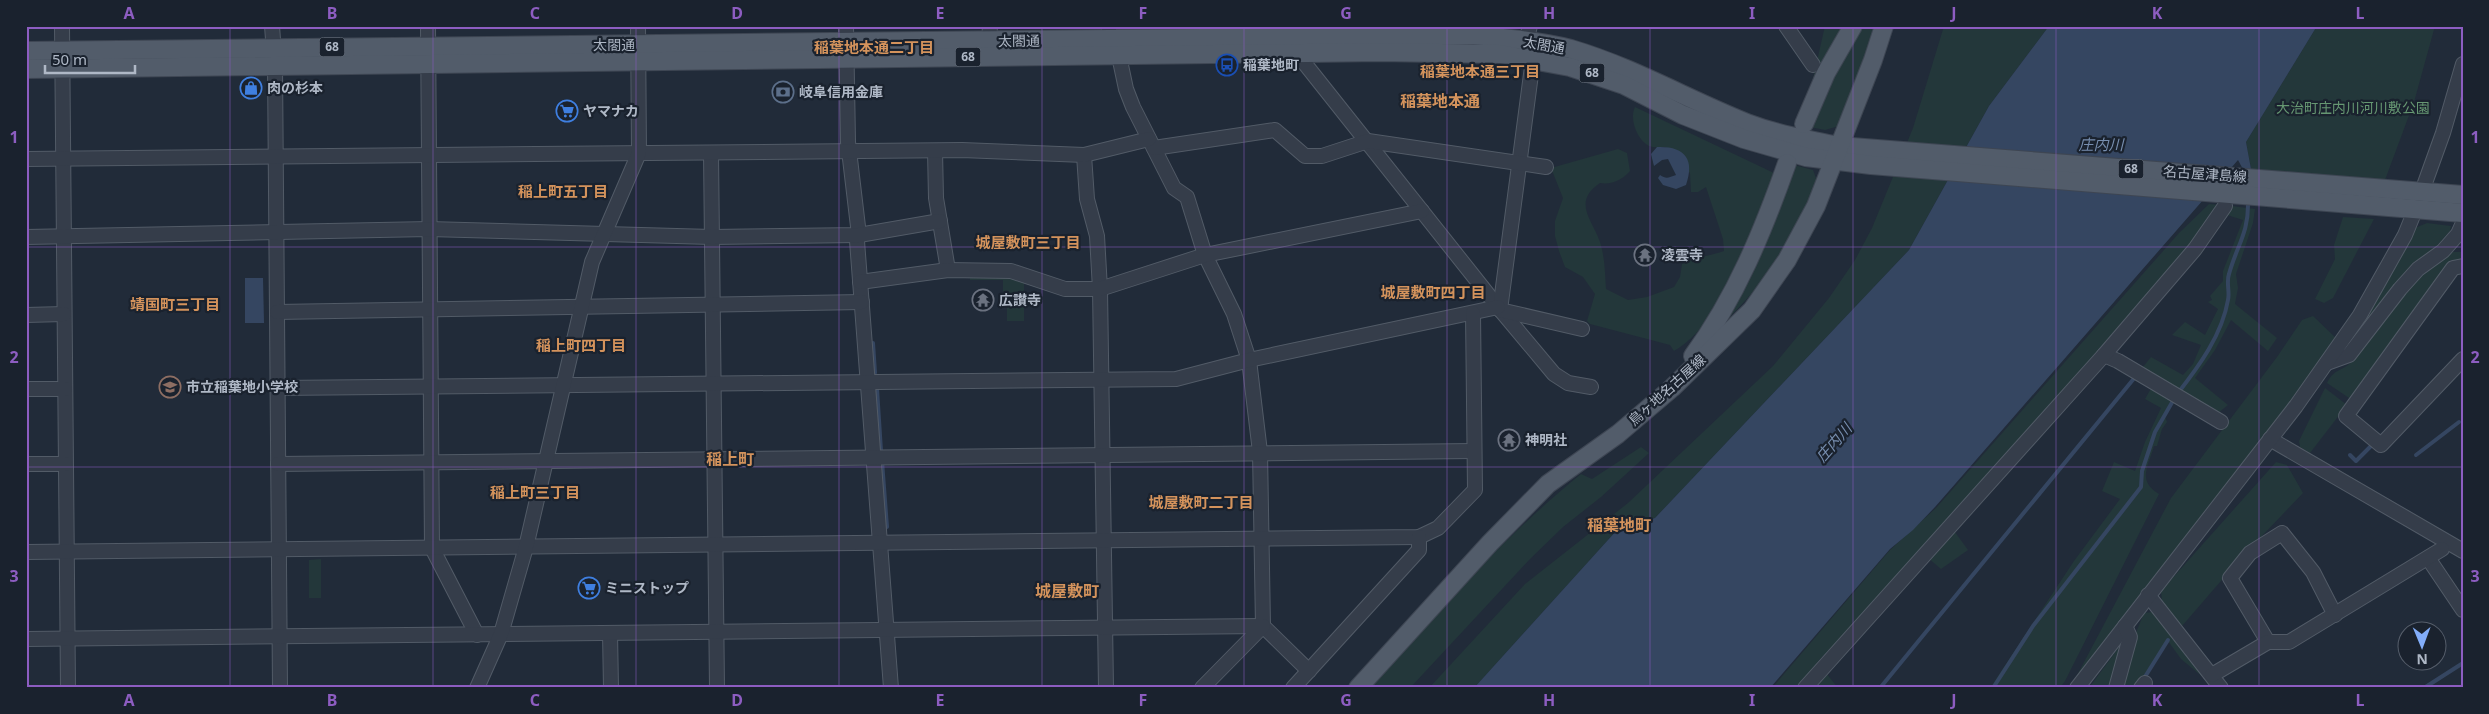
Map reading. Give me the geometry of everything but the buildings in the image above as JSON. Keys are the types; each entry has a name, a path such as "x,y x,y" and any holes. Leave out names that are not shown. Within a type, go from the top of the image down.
{"main road":[{"path":"1804,124 1826,73 1853,26"},
{"name":"鳥ヶ地名古屋線","path":"1358,688 1490,543 1548,484 1618,434 1672,388 1752,310 1771,285 1816,206 1873,60 1884,26"},
{"name":"太閤通","path":"26,51 273,48 428,54 638,53 989,34 1288,31 1472,35 1528,34 1629,69 1748,123 1836,153"},
{"name":"太閤通","path":"847,42 1119,56 1500,54 1570,67 1624,85 1683,115 1744,139 1806,157 1836,153 1872,157"},
{"name":"太閤通","path":"26,69 275,66 428,54"},
{"name":"名古屋津島線","path":"1872,157 2423,191"},
{"name":"名古屋津島線","path":"1872,157 2416,208"},
{"path":"1672,388 1708,336 1732,296 1769,213 1787,163"},
{"name":"68","path":"2423,191 2457,203"},
{"name":"68","path":"2416,208 2457,203"}],"street":[{"path":"62,26 68,688"},
{"path":"272,26 275,66 280,688"},
{"path":"428,26 432,548 477,635"},
{"path":"477,688 501,634 526,547 580,307 592,262 639,153 638,26"},
{"path":"1786,26 1813,65"},
{"path":"1288,31 1298,54 1499,309 1554,374 1568,382 1591,387"},
{"path":"847,42 850,152 859,235 857,242 891,688"},
{"path":"1119,56 1130,98 1152,144 1174,188 1187,197 1205,255 1234,314 1250,360 1260,452 1263,626 1202,688"},
{"path":"1499,309 1533,59"},
{"path":"2077,688 2270,439 2360,315 2405,235 2423,191 2463,64"},
{"path":"26,159 935,151 1084,155 1152,144 1275,130 1305,156 1322,156 1368,141 1546,167"},
{"path":"935,151 936,198 948,270"},
{"path":"711,152 717,688"},
{"path":"1084,155 1087,199 1097,236 1100,289 1106,688"},
{"path":"1805,688 2104,356 2195,249 2225,206"},
{"path":"860,282 948,270 1010,271 1065,289 1100,289 1205,255 1422,211"},
{"path":"26,237 429,229 712,237 859,235 940,222"},
{"path":"2327,363 2349,355 2418,269 2456,245 2463,223"},
{"path":"2463,266 2453,268 2346,416 2381,445 2463,359"},
{"path":"277,312 862,302"},
{"path":"278,388 1176,379 1250,360 1499,309 1582,329"},
{"path":"26,552 1419,538 1438,528 1475,490 1472,313"},
{"path":"26,315 64,314"},
{"path":"2104,356 2118,361 2221,422"},
{"path":"26,390 65,389"},
{"path":"2270,439 2461,544"},
{"path":"278,464 1474,451"},
{"path":"26,464 66,464"},
{"path":"2268,642 2230,578 2250,553 2282,532 2313,572 2335,614"},
{"path":"1293,688 1419,550 1419,538"},
{"path":"2212,675 2268,642 2289,642 2442,549"},
{"path":"2428,558 2463,610"},
{"path":"2148,595 2221,688"},
{"path":"26,639 1263,626 1309,670"},
{"path":"2116,688 2130,637 2125,626"},
{"path":"610,632 611,688"}],"green space":[{"path":"1825,26 1844,26 1798,123 1795,122 1811,87"},
{"path":"1860,26 1877,26 1839,126 1825,130 1810,127 1831,75"},
{"path":"1944,26 2049,26 1989,106 1909,250 1655,518 1617,530 1474,688 1429,688 1525,584 1628,503 1773,366 1829,298 1855,260 1872,228 1913,128"},
{"name":"大治町庄内川河川敷公園","path":"2317,26 2435,26 2414,102 2385,180 2251,169 2246,142"},
{"path":"1635,107 1774,173 1772,185 1734,276 1707,320 1691,338 1674,351 1670,345 1590,324 1587,321 1595,294 1583,277 1565,267 1555,236 1555,221 1563,198 1551,168 1618,149 1627,153 1630,171 1616,181 1600,183 1587,197 1586,204 1586,211 1602,248 1606,289 1628,300 1647,297 1674,287 1680,277 1682,264 1724,251 1723,239 1706,187 1698,192 1691,192 1690,173 1665,147 1649,146 1641,139 1635,129 1633,112"},
{"path":"1794,165 1813,170 1817,181 1799,222 1766,276 1721,325 1742,292 1763,250"},
{"path":"2209,204 2221,205 2199,237 1877,601 1820,659 1798,688 1772,688 1890,550 1936,508 2179,233"},
{"path":"2232,206 2255,209 2253,223 2236,274 2238,288 2235,304 2277,338 2268,351 2231,320 2215,350 2195,378 2228,405 2218,413 2143,372 2143,367 2151,357 2183,375 2193,364 2201,345 2172,335 2185,322 2205,335 2218,309 2208,302 2212,300 2210,296 2223,281 2223,271 2243,220 2227,215"},
{"path":"2343,217 2374,219 2333,298 2324,303 2315,299 2335,259 2334,245"},
{"path":"2427,223 2451,226 2450,231 2348,344 2415,228"},
{"path":"2453,252 2463,252 2463,261 2451,260 2352,400 2327,383 2336,372 2346,367 2352,361 2384,316 2411,283 2439,258"},
{"path":"970,274 1024,279 1024,321 1007,321 1007,303 1003,303 1003,280 970,280"},
{"path":"2313,316 2337,339 2302,391 2074,681 2171,498 2277,357 2302,320"},
{"path":"2153,385 2175,400 2165,417 2167,422 2162,429 2157,446 2154,446 2147,467 2146,479 2148,484 2159,494 2065,681 2060,688 1990,688 2074,561 2120,499 2102,491 2114,462 2135,471 2145,442 2161,408 2145,399"},
{"path":"2325,388 2347,405 2310,453 2300,447 2299,441"},
{"path":"1641,447 1649,453 1601,497 1563,527 1529,560 1410,688 1370,688 1471,577 1552,498 1581,474 1592,479"},
{"path":"2276,462 2287,465 2303,493 2260,538 2263,543 2246,552 2182,626 2162,602 2161,591"},
{"path":"1952,528 1968,550 1941,569 1927,557"},
{"path":"321,559 321,598 309,598 309,560"},
{"path":"2152,612 2159,615 2215,687 2181,659 2168,641 2137,688 2120,688 2133,640 2144,613"},
{"path":"2125,639 2113,688 2089,688"},
{"path":"1826,673 1838,688 1809,688"}],"water":[{"name":"庄内川","path":"2049,26 2317,26 2246,142 2251,169 2245,173 2238,160 1935,507 1913,530 1890,549 1770,688 1474,688 1617,530 1655,518 1909,250 1989,106"},
{"path":"1657,147 1675,149 1685,156 1689,168 1686,185 1676,189 1663,185 1658,178 1660,175 1666,178 1676,175 1668,159 1662,160 1654,166 1651,154"},
{"path":"245,278 263,278 264,323 245,323"}],"waterway":[{"path":"2178,393 2209,350 2221,326 2228,297 2228,277 2245,231 2248,201"},
{"path":"873,343 875,373"},
{"path":"1880,688 2136,376"},
{"path":"877,389 881,451"},
{"path":"1993,688 2033,626 2141,487 2142,471 2155,432 2174,399"},
{"path":"2416,455 2459,422"},
{"path":"2350,455 2356,461 2373,444"},
{"path":"882,461 887,527"},
{"path":"2143,680 2168,640"},
{"path":"2424,688 2463,663"}],"place":[{"name":"稲葉地町","path":"1227,65"},
{"name":"肉の杉本","path":"251,88"},
{"name":"岐阜信用金庫","path":"783,92"},
{"name":"ヤマナカ","path":"567,111"},
{"name":"凌雲寺","path":"1645,255"},
{"name":"広讃寺","path":"983,300"},
{"name":"市立稲葉地小学校","path":"170,387"},
{"name":"神明社","path":"1509,440"},
{"name":"ミニストップ","path":"589,588"}],"district":[{"name":"稲葉地本通二丁目","path":"874,48"},
{"name":"稲葉地本通三丁目","path":"1480,72"},
{"name":"稲葉地本通","path":"1440,101"},
{"name":"稲上町五丁目","path":"563,192"},
{"name":"城屋敷町三丁目","path":"1028,243"},
{"name":"城屋敷町四丁目","path":"1433,293"},
{"name":"靖国町三丁目","path":"175,305"},
{"name":"稲上町四丁目","path":"581,346"},
{"name":"稲上町","path":"730,459"},
{"name":"稲上町三丁目","path":"535,493"},
{"name":"城屋敷町二丁目","path":"1201,503"},
{"name":"稲葉地町","path":"1619,525"},
{"name":"城屋敷町","path":"1067,591"}]}
